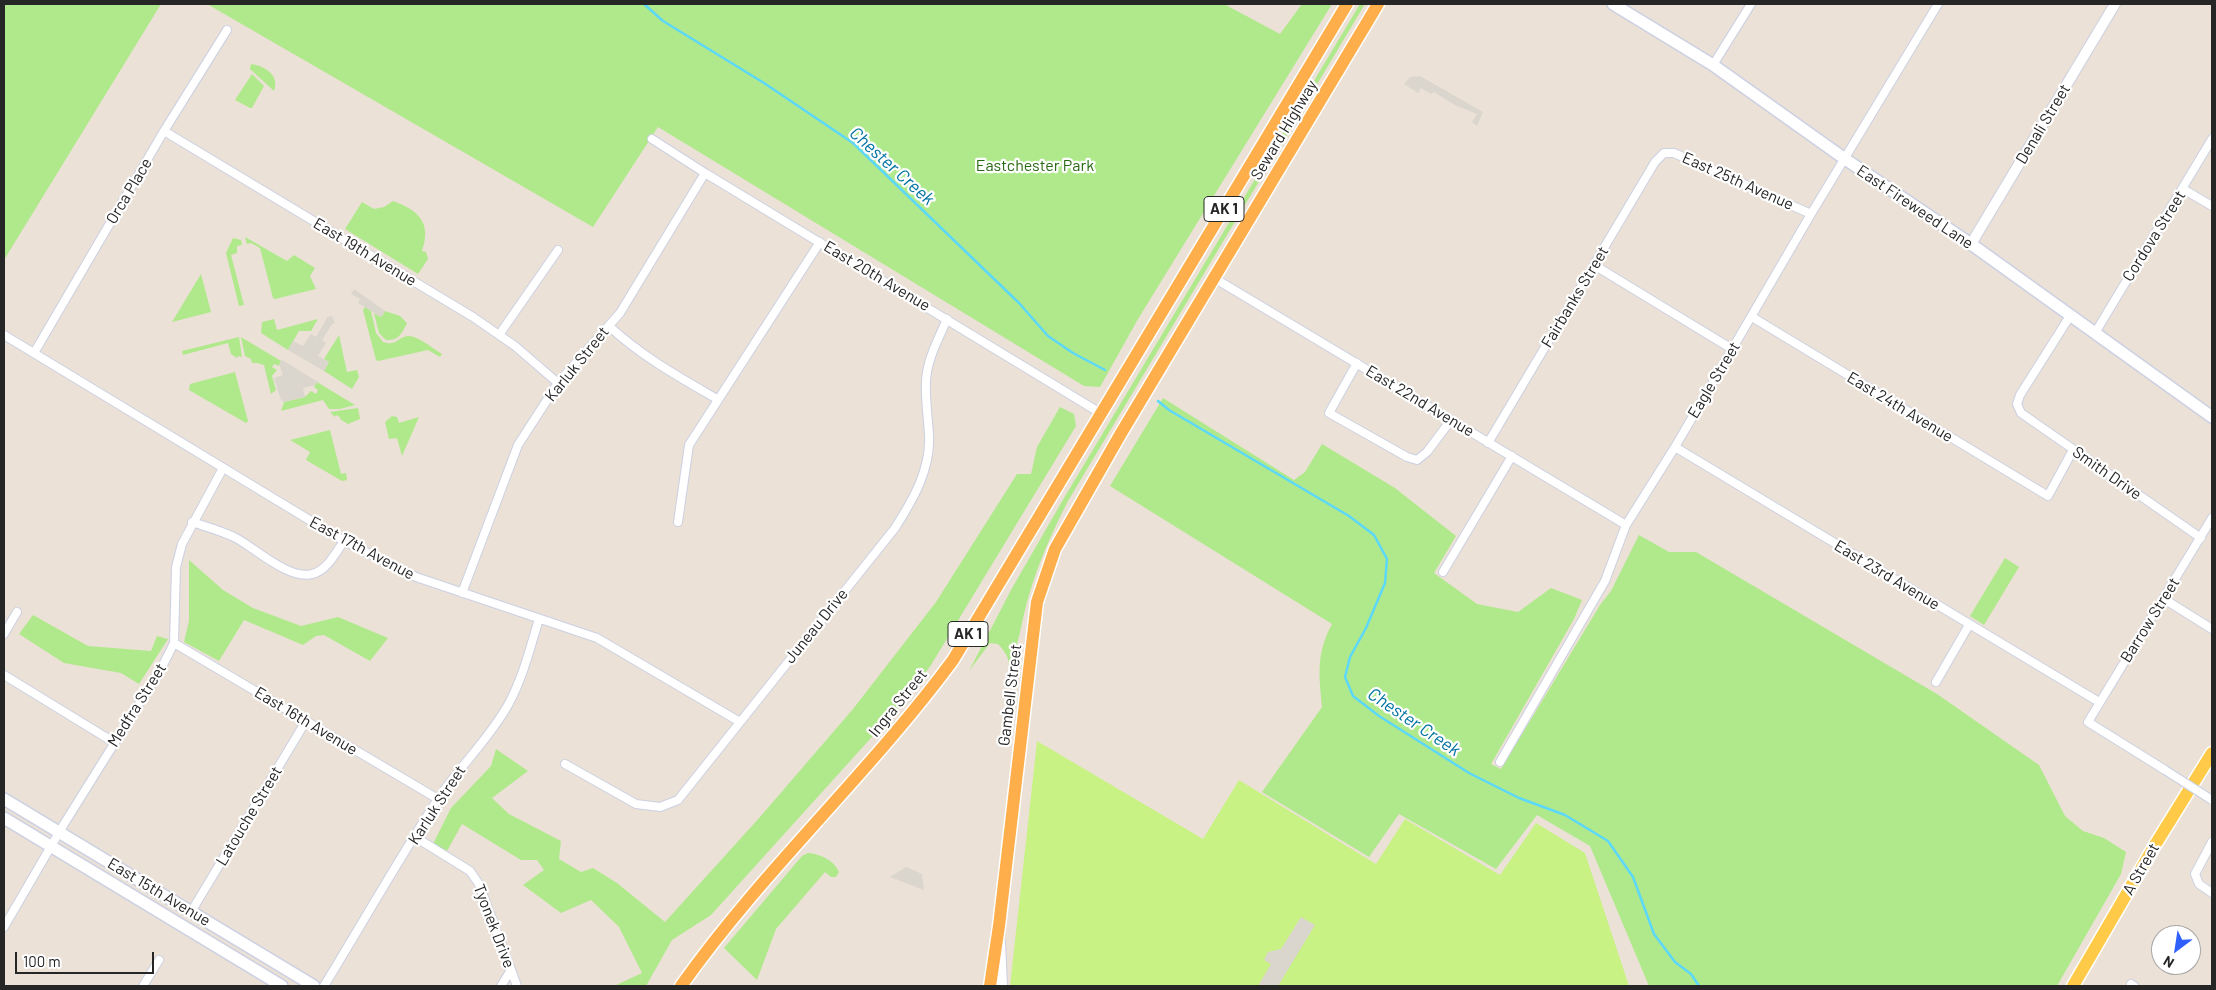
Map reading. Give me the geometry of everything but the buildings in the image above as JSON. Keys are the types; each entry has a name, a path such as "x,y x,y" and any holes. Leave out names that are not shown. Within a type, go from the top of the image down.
{"highway":[{"name":"Seward Highway","path":"1102,414 1347,4"},
{"name":"Seward Highway","path":"1124,427 1378,4"},
{"name":"Ingra Street","path":"681,986 753,895 892,738 947,668 1102,414"},
{"name":"Gambell Street","path":"990,986 999,926 1037,602 1054,549 1124,427"}],"main road":[{"name":"East Fireweed Lane","path":"1613,4 1713,65 1845,159 1971,244 2212,417"},
{"name":"A Street","path":"2073,986 2155,845 2212,753"},
{"name":"East 15th Avenue","path":"4,799 314,986"},
{"name":"East 15th Avenue","path":"4,818 282,986"}],"street":[{"path":"1713,65 1751,4"},
{"name":"Eagle Street","path":"1500,762 1605,581 1626,525 1675,447 1811,214 1938,4"},
{"name":"Denali Street","path":"1971,244 2115,4"},
{"name":"Orca Place","path":"34,353 164,131 227,30"},
{"name":"East 19th Avenue","path":"164,131 473,317 499,335 558,383"},
{"name":"East 20th Avenue","path":"652,139 1102,414"},
{"name":"Cordova Street","path":"2094,333 2212,139"},
{"name":"East 25th Avenue","path":"1664,153 1674,153 1811,214"},
{"name":"Fairbanks Street","path":"1488,442 1655,162 1664,153"},
{"name":"Karluk Street","path":"462,594 518,445 558,383 620,312 705,173"},
{"path":"2183,188 2212,206"},
{"path":"678,522 689,445 820,242"},
{"path":"499,335 558,250"},
{"path":"1594,265 1732,349"},
{"name":"East 22nd Avenue","path":"1214,278 1626,525"},
{"name":"Smith Drive","path":"2070,316 2020,395 2018,404 2021,413 2201,538"},
{"name":"East 24th Avenue","path":"1752,317 2048,496 2073,450"},
{"name":"Juneau Drive","path":"565,764 636,804 660,807 678,800 895,528 911,504 926,468 929,438 926,379 932,354 947,319"},
{"path":"609,326 627,342 658,364 717,399"},
{"name":"East 17th Avenue","path":"4,335 344,541 416,576 462,594 597,638 740,722"},
{"path":"1357,363 1329,413 1407,457 1417,460 1426,452 1451,420"},
{"name":"East 23rd Avenue","path":"1675,447 2099,702"},
{"path":"1443,572 1512,456"},
{"name":"Medfra Street","path":"4,927 59,832 162,667 174,643 176,567 182,544 192,522 223,468"},
{"name":"Barrow Street","path":"2212,518 2088,722 2212,800"},
{"path":"192,522 235,538 288,571 300,574 312,574 324,568 344,541"},
{"path":"2164,598 2212,629"},
{"path":"4,634 17,612"},
{"name":"Karluk Street","path":"324,986 438,800 462,764 490,732 508,704 520,678 539,619"},
{"path":"1936,682 1969,625"},
{"name":"East 16th Avenue","path":"174,643 438,800"},
{"path":"4,674 114,742"},
{"name":"Latouche Street","path":"191,912 306,721"},
{"name":"Tyonek Drive","path":"415,837 470,871 479,884 517,986"},
{"path":"2212,842 2196,868 2196,880 2212,893"},
{"path":"999,926 1002,986"},
{"path":"144,986 159,960"},
{"path":"501,986 511,970"}],"green space":[{"path":"4,4 161,4 4,260"},
{"name":"Eastchester Park","path":"207,4 1224,4 1280,34 1302,4 1332,4 1138,319 1100,387 1084,386 658,127 593,227"},
{"path":"1360,4 1365,4 1068,501 1050,538 1035,576 1018,642 1009,666 1007,656 998,644 990,643 969,671 1011,590 1064,498"},
{"path":"251,64 270,72 275,80 274,91 250,69"},
{"path":"252,74 264,86 252,108 250,108 235,100"},
{"path":"393,201 416,213 424,225 425,241 422,251 426,252 428,259 418,274 345,229 362,202 374,209 384,207"},
{"path":"245,237 287,261 294,255 315,268 310,276 316,289 273,298 260,248 251,243 247,244"},
{"path":"233,238 241,240 242,245 237,246 237,253 231,255 244,305 239,306 226,253"},
{"path":"201,274 211,312 172,322"},
{"path":"365,307 371,311 376,333 383,342 391,343 409,336 422,341 442,354 440,357 428,350 376,360 363,310"},
{"path":"385,311 400,316 407,323 397,338 386,340 379,333 374,313 381,317"},
{"path":"274,319 277,330 318,319 311,331 299,331 288,350 261,333 262,322"},
{"path":"339,335 347,372 357,370 359,377 352,389 324,371 329,362 324,359"},
{"path":"239,337 242,357 238,356 237,358 231,354 228,343 183,355 182,351"},
{"path":"241,337 281,361 279,366 274,364 272,367 277,370 272,376 276,390 271,394 264,365 252,363 251,359 245,356"},
{"path":"235,372 248,421 246,423 189,390 190,384"},
{"path":"317,382 355,405 340,409 329,409 323,400 281,411 284,402 305,397 311,391 316,394 318,390 314,387"},
{"path":"1163,398 1294,480 1305,472 1322,444 1395,488 1456,536 1434,573 1477,604 1518,612 1551,588 1582,600 1574,619 1491,764 1501,769 1600,605 1611,591 1639,535 1669,552 1696,552 1937,694 2039,765 2065,816 2083,831 2104,838 2126,852 2121,874 2057,986 1649,986 1590,846 1537,815 1496,869 1399,814 1369,857 1262,792 1322,707 1321,655 1332,624 1110,486"},
{"path":"1060,407 1074,414 1076,426 931,665 908,697 711,915 672,940 646,986 614,986 642,973 619,927 591,900 561,913 523,885 544,870 537,860 521,860 462,824 447,851 433,844 451,808 491,766 496,749 528,771 492,798 509,814 561,841 559,859 581,872 593,868 617,883 665,922 760,817 853,709 936,602 1017,474 1031,474 1037,447"},
{"path":"358,408 360,419 348,424 330,412"},
{"path":"392,416 397,417 399,423 419,417 402,456 397,438 389,439 385,422"},
{"path":"330,430 341,474 346,473 347,480 342,481 306,460 310,452 290,440"},
{"path":"2005,558 2019,567 1984,625 1970,616"},
{"path":"189,560 223,590 253,608 301,626 338,617 388,638 370,661 324,635 316,636 303,645 244,620 219,661 184,642 189,621"},
{"path":"33,615 88,646 151,651 157,636 168,639 139,684 121,673 64,663 19,634"},
{"path":"1037,741 1203,839 1239,780 1376,864 1405,819 1500,875 1536,823 1585,853 1629,986 1010,986"},
{"path":"808,853 826,858 834,864 839,872 836,877 831,877 825,872 776,929 757,980 724,948 802,856"}],"shaded area":[{"path":"1420,76 1483,112 1477,126 1472,122 1477,114 1455,105 1434,92 1431,94 1421,88 1418,93 1404,84 1410,77"},
{"path":"354,289 385,311 381,317 358,303 360,299 351,294"},
{"path":"332,316 335,323 332,324 322,340 326,343 318,356 329,362 324,371 288,350 293,341 303,346 311,334 316,337 326,318"},
{"path":"282,360 318,382 315,385 303,388 305,397 284,402 281,400 274,378 283,375 279,364"},
{"path":"906,867 922,874 924,890 890,877"},
{"path":"1301,917 1315,925 1278,986 1258,986 1271,964 1264,960 1268,952 1281,949"}],"waterway":[{"name":"Chester Creek","path":"644,4 663,21 764,83 853,143 1019,303 1048,336 1073,353 1105,370"},
{"name":"Chester Creek","path":"1158,401 1169,410 1349,516 1374,535 1387,559 1385,583 1366,628 1350,657 1345,677 1353,696 1379,716 1469,773 1519,798 1565,815 1608,841 1633,877 1654,934 1675,962 1691,974 1699,986"}]}
